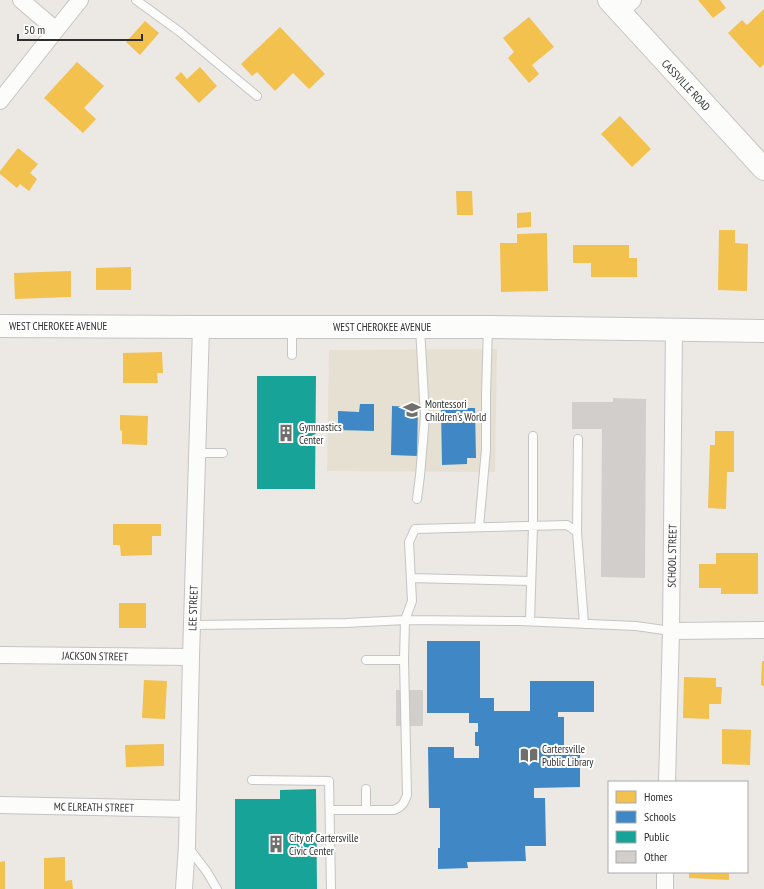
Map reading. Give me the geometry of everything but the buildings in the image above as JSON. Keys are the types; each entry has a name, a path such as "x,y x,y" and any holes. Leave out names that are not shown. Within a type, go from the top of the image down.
{"main road":[{"name":"CASSVILLE ROAD","path":"621,4 764,169"},
{"name":"WEST CHEROKEE AVENUE","path":"0,326 488,327 764,331"}],"street":[{"path":"21,0 56,30"},
{"path":"0,101 80,0"},
{"name":"LEE STREET","path":"184,889 187,845 201,327"},
{"name":"SCHOOL STREET","path":"667,781 671,631 674,329"},
{"path":"671,631 764,630"},
{"name":"JACKSON STREET","path":"0,655 191,657"},
{"name":"MC ELREATH STREET","path":"0,805 188,809"},
{"path":"664,889 665,873"}],"lane":[{"path":"136,0 180,32 258,96"},
{"path":"292,327 292,356"},
{"path":"416,498 420,476 425,416 420,327"},
{"path":"479,527 486,449 488,327"},
{"path":"530,621 533,526 533,436"},
{"path":"578,439 577,532 584,624"},
{"path":"198,454 223,453"},
{"path":"330,810 394,810 402,805 406,795 404,660 405,620 412,602 409,542 415,529 567,525 577,532"},
{"path":"411,578 531,581"},
{"path":"192,625 346,623 405,620 530,621 636,626 671,631"},
{"path":"366,660 404,660"},
{"path":"252,780 329,781 331,889"},
{"path":"366,789 366,810"},
{"path":"187,845 207,872 217,889"}],"shaded area":[{"name":"Montessori Children's World","path":"497,349 495,472 327,471 329,350"}],"place":[{"name":"Montessori Children's World","path":"412,410"},
{"name":"Gymnastics Center","path":"286,433"},
{"name":"Cartersville Public Library","path":"529,755"},
{"name":"City of Cartersville Civic Center","path":"276,844"}]}
